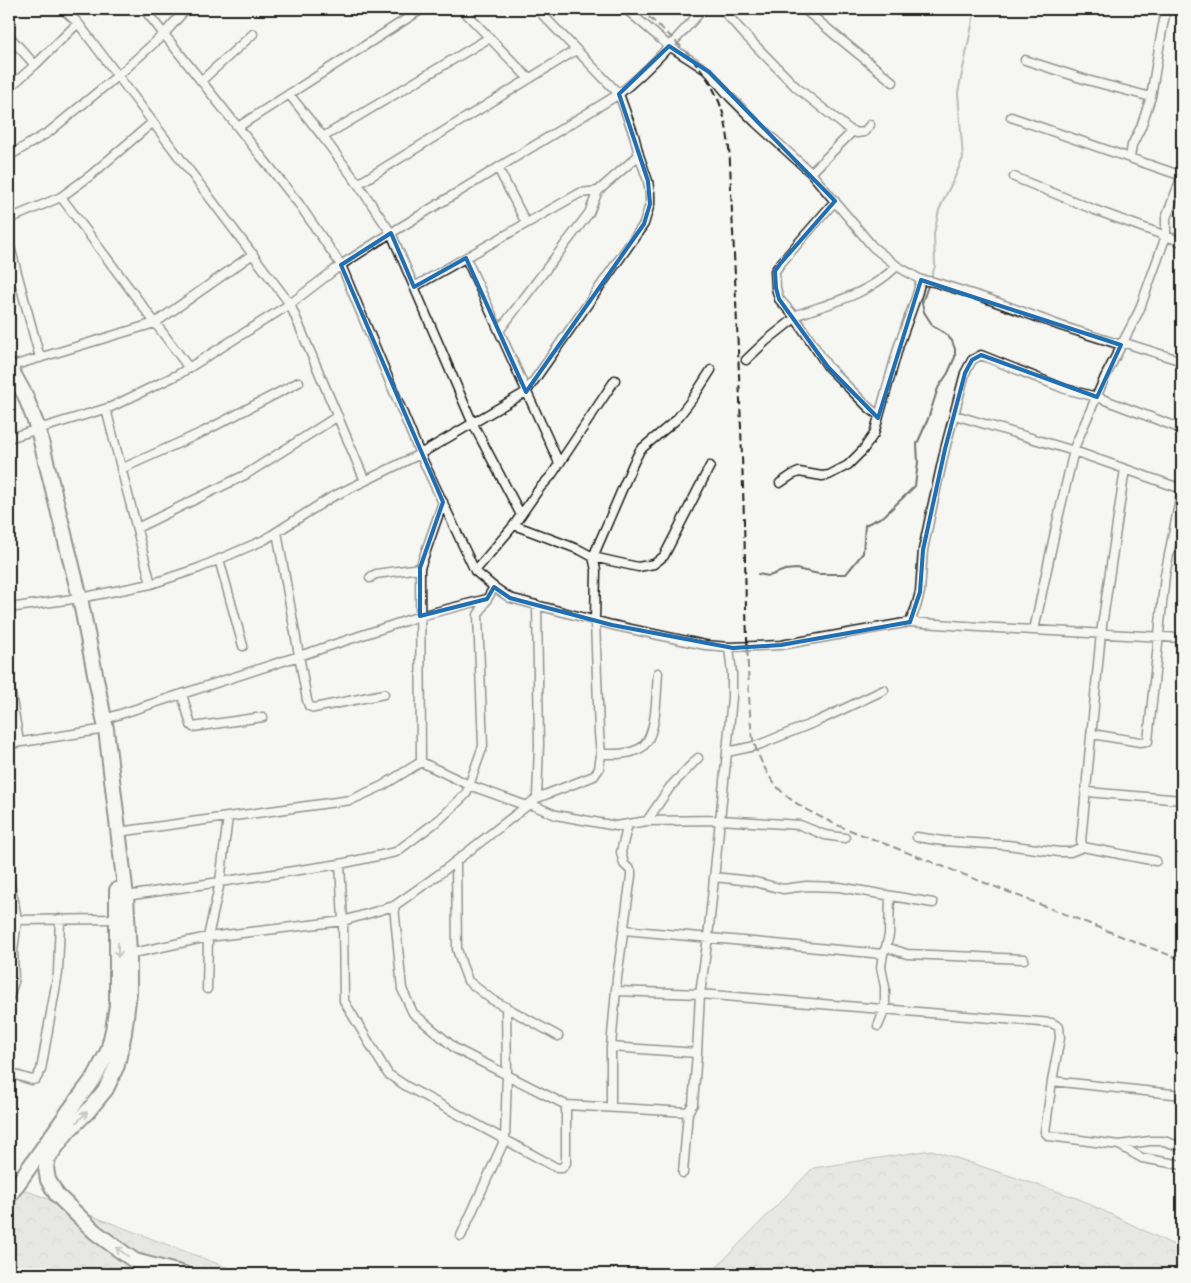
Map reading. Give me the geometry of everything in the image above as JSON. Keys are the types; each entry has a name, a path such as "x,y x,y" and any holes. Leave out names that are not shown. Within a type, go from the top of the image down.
{"highway":[{"path":"9,366 25,395 38,429 80,598 106,724 126,896 129,954 129,992 124,1034 117,1065 106,1088 68,1131 48,1158 46,1168 48,1180 57,1195 95,1232 135,1261 184,1274"},
{"path":"9,1196 96,1075 108,1050 117,1005 118,919 115,855 118,832"}],"street":[{"path":"63,9 78,23 290,304 366,481"},
{"path":"144,9 298,204 341,265 420,454 475,571 510,598 705,645 729,647 781,645 910,622 1182,638"},
{"path":"9,156 49,132 118,76 164,34 186,9"},
{"path":"238,127 422,9"},
{"path":"462,9 529,79"},
{"path":"9,608 80,598 151,584 199,568 264,540 330,498 420,454 526,392 644,224 650,204 648,181 619,94 538,9"},
{"path":"626,9 669,46 709,72 743,110 811,173 873,247 897,266 923,280 988,299 1061,326 1182,360"},
{"path":"9,438 106,409 189,368 290,304 341,265 391,233 619,94 638,79 703,9"},
{"path":"722,9 796,87 850,130 857,133 864,132 870,125"},
{"path":"804,9 893,82"},
{"path":"1130,158 1132,145 1141,127 1151,97 1166,9"},
{"path":"9,88 78,23"},
{"path":"201,81 254,34"},
{"path":"9,36 35,65"},
{"path":"323,137 488,38"},
{"path":"358,184 576,50"},
{"path":"1024,60 1087,80 1151,97"},
{"path":"289,94 358,184 391,233 472,424 521,515"},
{"path":"1011,117 1182,176 1166,218 1166,236 1139,311 1105,377 1074,451 1034,630"},
{"path":"9,218 61,197 91,175 153,122"},
{"path":"811,173 853,132"},
{"path":"499,331 588,213 598,191 639,155"},
{"path":"498,168 526,224"},
{"path":"1014,177 1095,210 1182,242"},
{"path":"414,287 580,193 598,191"},
{"path":"61,197 189,368"},
{"path":"835,201 775,271 776,288 779,299 794,317 828,367 868,408 879,416"},
{"path":"9,243 40,358"},
{"path":"9,366 155,323 253,254"},
{"path":"466,258 559,463"},
{"path":"746,360 794,317 864,291 889,274 897,266"},
{"path":"780,483 799,472 822,476 829,475 848,465 863,450 874,434 898,345 923,280"},
{"path":"910,622 920,592 923,550 945,449 965,373 972,360 981,355 1064,389 1097,397 1182,429"},
{"path":"129,954 208,937 343,921 394,906 456,862 537,798 594,776 599,769 601,754 595,620 596,570 593,557 640,450 676,420 711,370"},
{"path":"475,571 514,525 539,489 551,476 615,380"},
{"path":"121,468 203,432 299,382"},
{"path":"106,409 151,584"},
{"path":"955,415 1074,451 1182,489 1165,575 1148,741 1140,742 1092,734"},
{"path":"137,528 245,475 338,416"},
{"path":"514,525 580,550 593,557 638,567 654,564 664,556 710,466"},
{"path":"1083,847 1081,841 1101,633 1125,469"},
{"path":"421,762 420,568 442,502"},
{"path":"277,532 309,706 314,708 384,694"},
{"path":"219,559 243,646"},
{"path":"370,578 376,574 420,568"},
{"path":"126,896 340,864 396,852 440,819 466,794 483,746 478,615 494,587"},
{"path":"9,744 106,724 182,694 420,616 487,599"},
{"path":"537,605 539,744 537,798"},
{"path":"683,1173 688,1112 692,1104 700,994 708,937 732,698 729,647"},
{"path":"601,754 627,753 641,748 649,740 653,729 658,673"},
{"path":"9,682 19,742"},
{"path":"727,752 761,744 818,721 884,690"},
{"path":"182,694 193,727 263,717"},
{"path":"648,821 670,787 698,758"},
{"path":"421,762 469,785 556,815 616,826 648,821 720,820 800,825 825,835 845,838"},
{"path":"118,832 351,800 382,786 421,762"},
{"path":"1086,792 1182,800"},
{"path":"207,989 208,937 220,882 228,817"},
{"path":"611,1107 611,1047 631,871 624,864 621,852 628,824"},
{"path":"917,837 1059,852 1070,852 1083,847 1156,861"},
{"path":"456,862 457,949 468,981 491,999 558,1036"},
{"path":"340,864 344,1001 388,1074 406,1086 557,1168 562,1168 566,1163 566,1105"},
{"path":"714,877 751,881 783,889 806,886 839,887 933,903"},
{"path":"9,881 17,920 13,951 14,982 9,997"},
{"path":"878,1026 885,1010 885,987 881,967 888,935 890,896"},
{"path":"394,906 402,989 413,1013 456,1049 566,1105 688,1112"},
{"path":"9,1073 32,1080 36,1079 41,1070 58,973 60,919"},
{"path":"17,920 118,919"},
{"path":"624,930 884,950 907,954 1024,959"},
{"path":"616,991 700,994 1052,1023 1059,1027 1060,1038 1052,1081 1046,1132 1049,1136 1118,1146 1150,1141 1164,1141 1176,1145"},
{"path":"461,1236 505,1139 507,1074 506,1007"},
{"path":"611,1047 697,1053"},
{"path":"1052,1081 1182,1095"},
{"path":"1118,1146 1142,1158 1182,1165"}],"highlighted area":[{"path":"669,46 709,72 835,201 775,271 776,288 779,299 828,367 878,418 921,280 1121,345 1097,397 981,355 972,360 965,373 945,449 923,550 920,592 910,622 781,645 733,648 612,625 510,598 494,587 487,599 420,616 420,568 443,502 341,265 391,233 414,287 466,258 526,392 644,224 650,204 648,181 619,94"}],"green space":[{"path":"932,1150 1077,1198 1182,1249 1182,1274 710,1274 813,1168"},
{"path":"9,1184 244,1274 9,1274"}],"waterway":[{"path":"931,278 935,266 934,234 939,210 963,158 958,93 974,9"},
{"path":"758,574 769,576 785,570 796,569 819,574 846,574 863,553 865,525 884,516 915,486 918,462 917,444 928,419 938,388 948,373 955,357 952,341 946,334 933,326 924,312 922,303 929,283"}],"railway":[{"path":"640,9 684,49 711,85 722,110 729,144 750,711 753,739 765,768 780,790 788,797 807,810 837,825 1182,960"}]}
